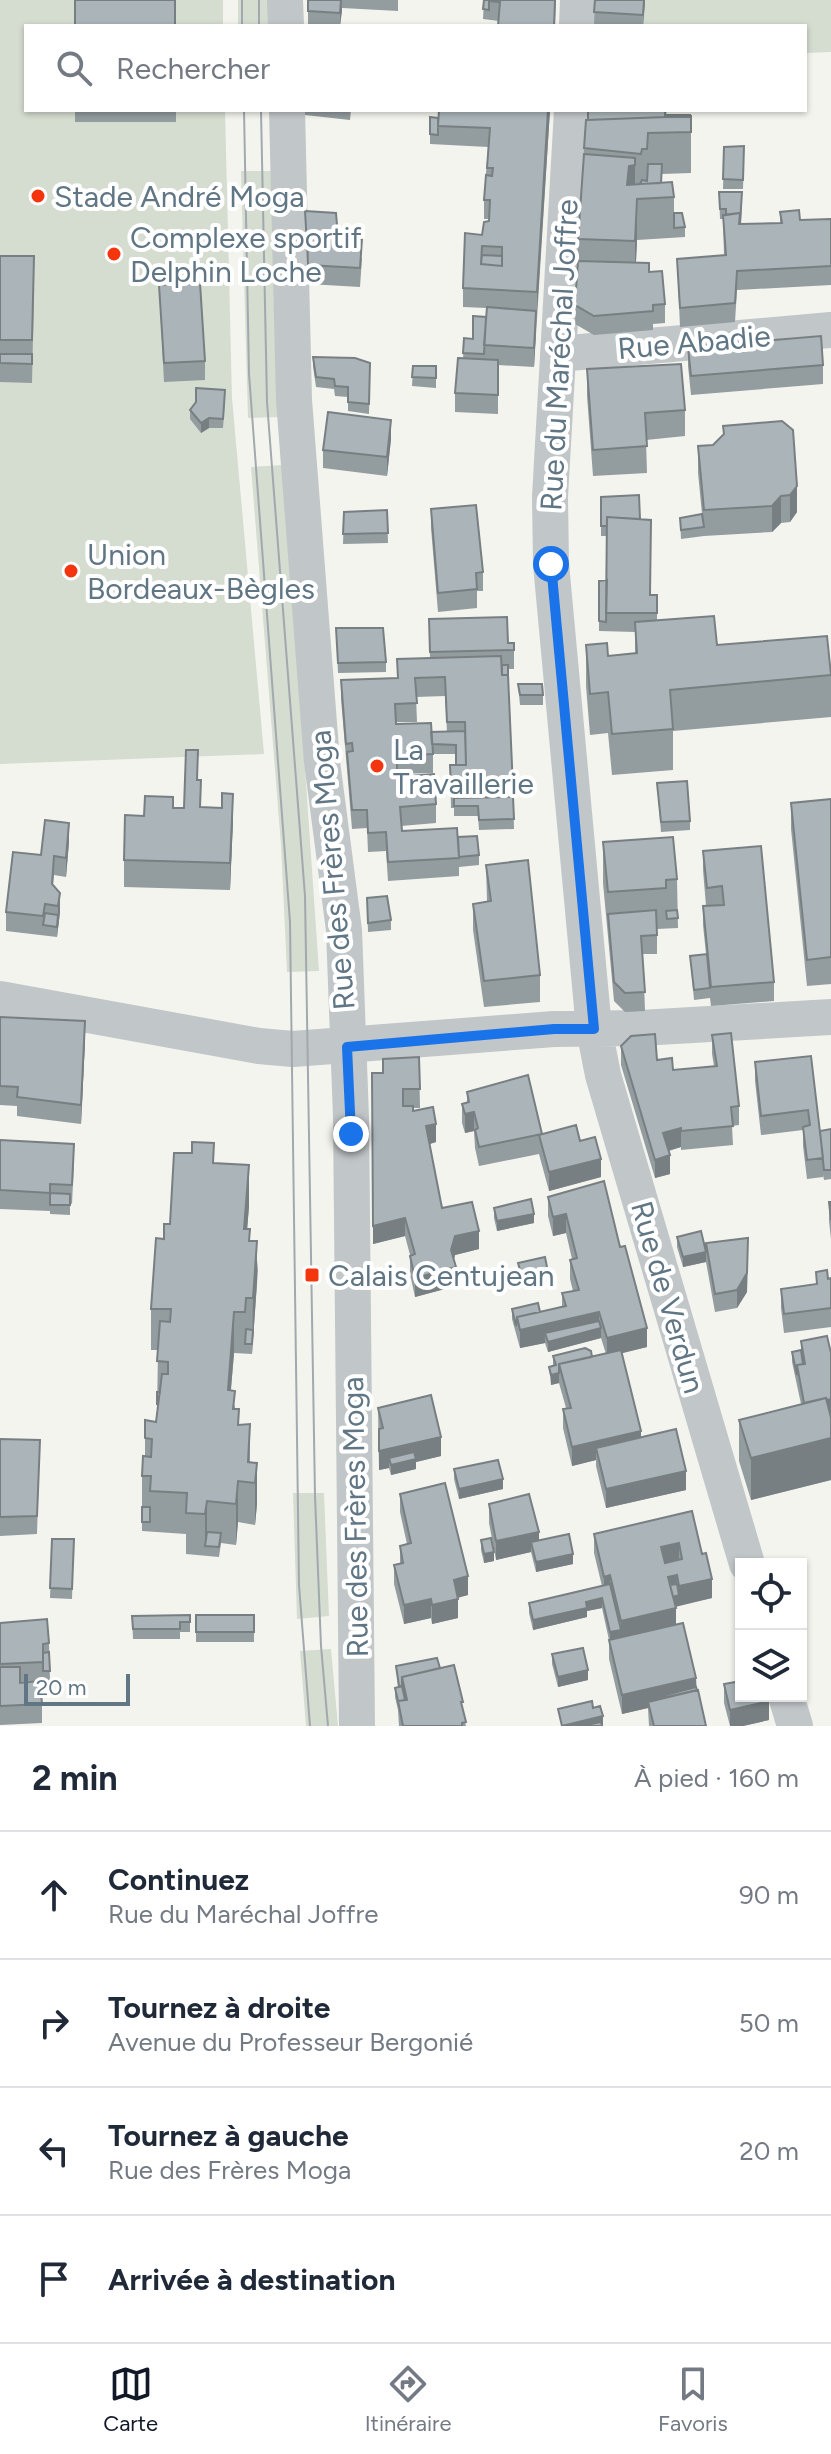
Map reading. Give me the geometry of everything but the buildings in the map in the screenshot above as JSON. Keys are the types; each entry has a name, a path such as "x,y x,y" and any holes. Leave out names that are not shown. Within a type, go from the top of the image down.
{"street":[{"path":"285,0 286,24"},
{"path":"577,24 578,0"},
{"name":"Rue des Frères Moga","path":"287,112 294,400 322,762 344,930 351,1117 357,1726"},
{"name":"Rue du Maréchal Joffre","path":"572,112 550,497 551,564 594,1029"},
{"name":"Rue Abadie","path":"558,354 831,330"},
{"path":"0,999 271,1048 347,1047 554,1029 831,1017"},
{"name":"Rue de Verdun","path":"594,1029 603,1075 745,1558"},
{"path":"788,1702 795,1726"}],"shaded area":[{"name":"Complexe sportif Delphin Loche","path":"0,0 223,0 223,24 24,24 24,112 225,112 232,398 264,754 0,764"},
{"path":"238,0 269,0 270,24 238,24"},
{"path":"645,0 831,0 831,52 807,53 807,24 643,24"},
{"path":"241,171 273,171 280,417 248,418"},
{"path":"284,465 319,971 287,972 281,845 251,467"},
{"path":"293,1493 324,1493 329,1616 297,1619"},
{"path":"331,1649 338,1726 306,1726 300,1651"}],"tram line":[{"path":"242,0 242,24"},
{"path":"259,0 259,24"},
{"path":"244,112 249,374 290,922 299,1585 310,1726"},
{"path":"261,112 267,402 305,896 315,1496 321,1646 328,1726"}],"place":[{"name":"Stade André Moga","path":"38,196"},
{"name":"Complexe sportif Delphin Loche","path":"114,254"},
{"name":"Union Bordeaux-Bègles","path":"71,571"},
{"name":"La Travaillerie","path":"377,766"},
{"name":"Calais Centujean","path":"312,1275"}],"route":[{"path":"351,1134 347,1047 554,1029 594,1029 551,564"}]}
